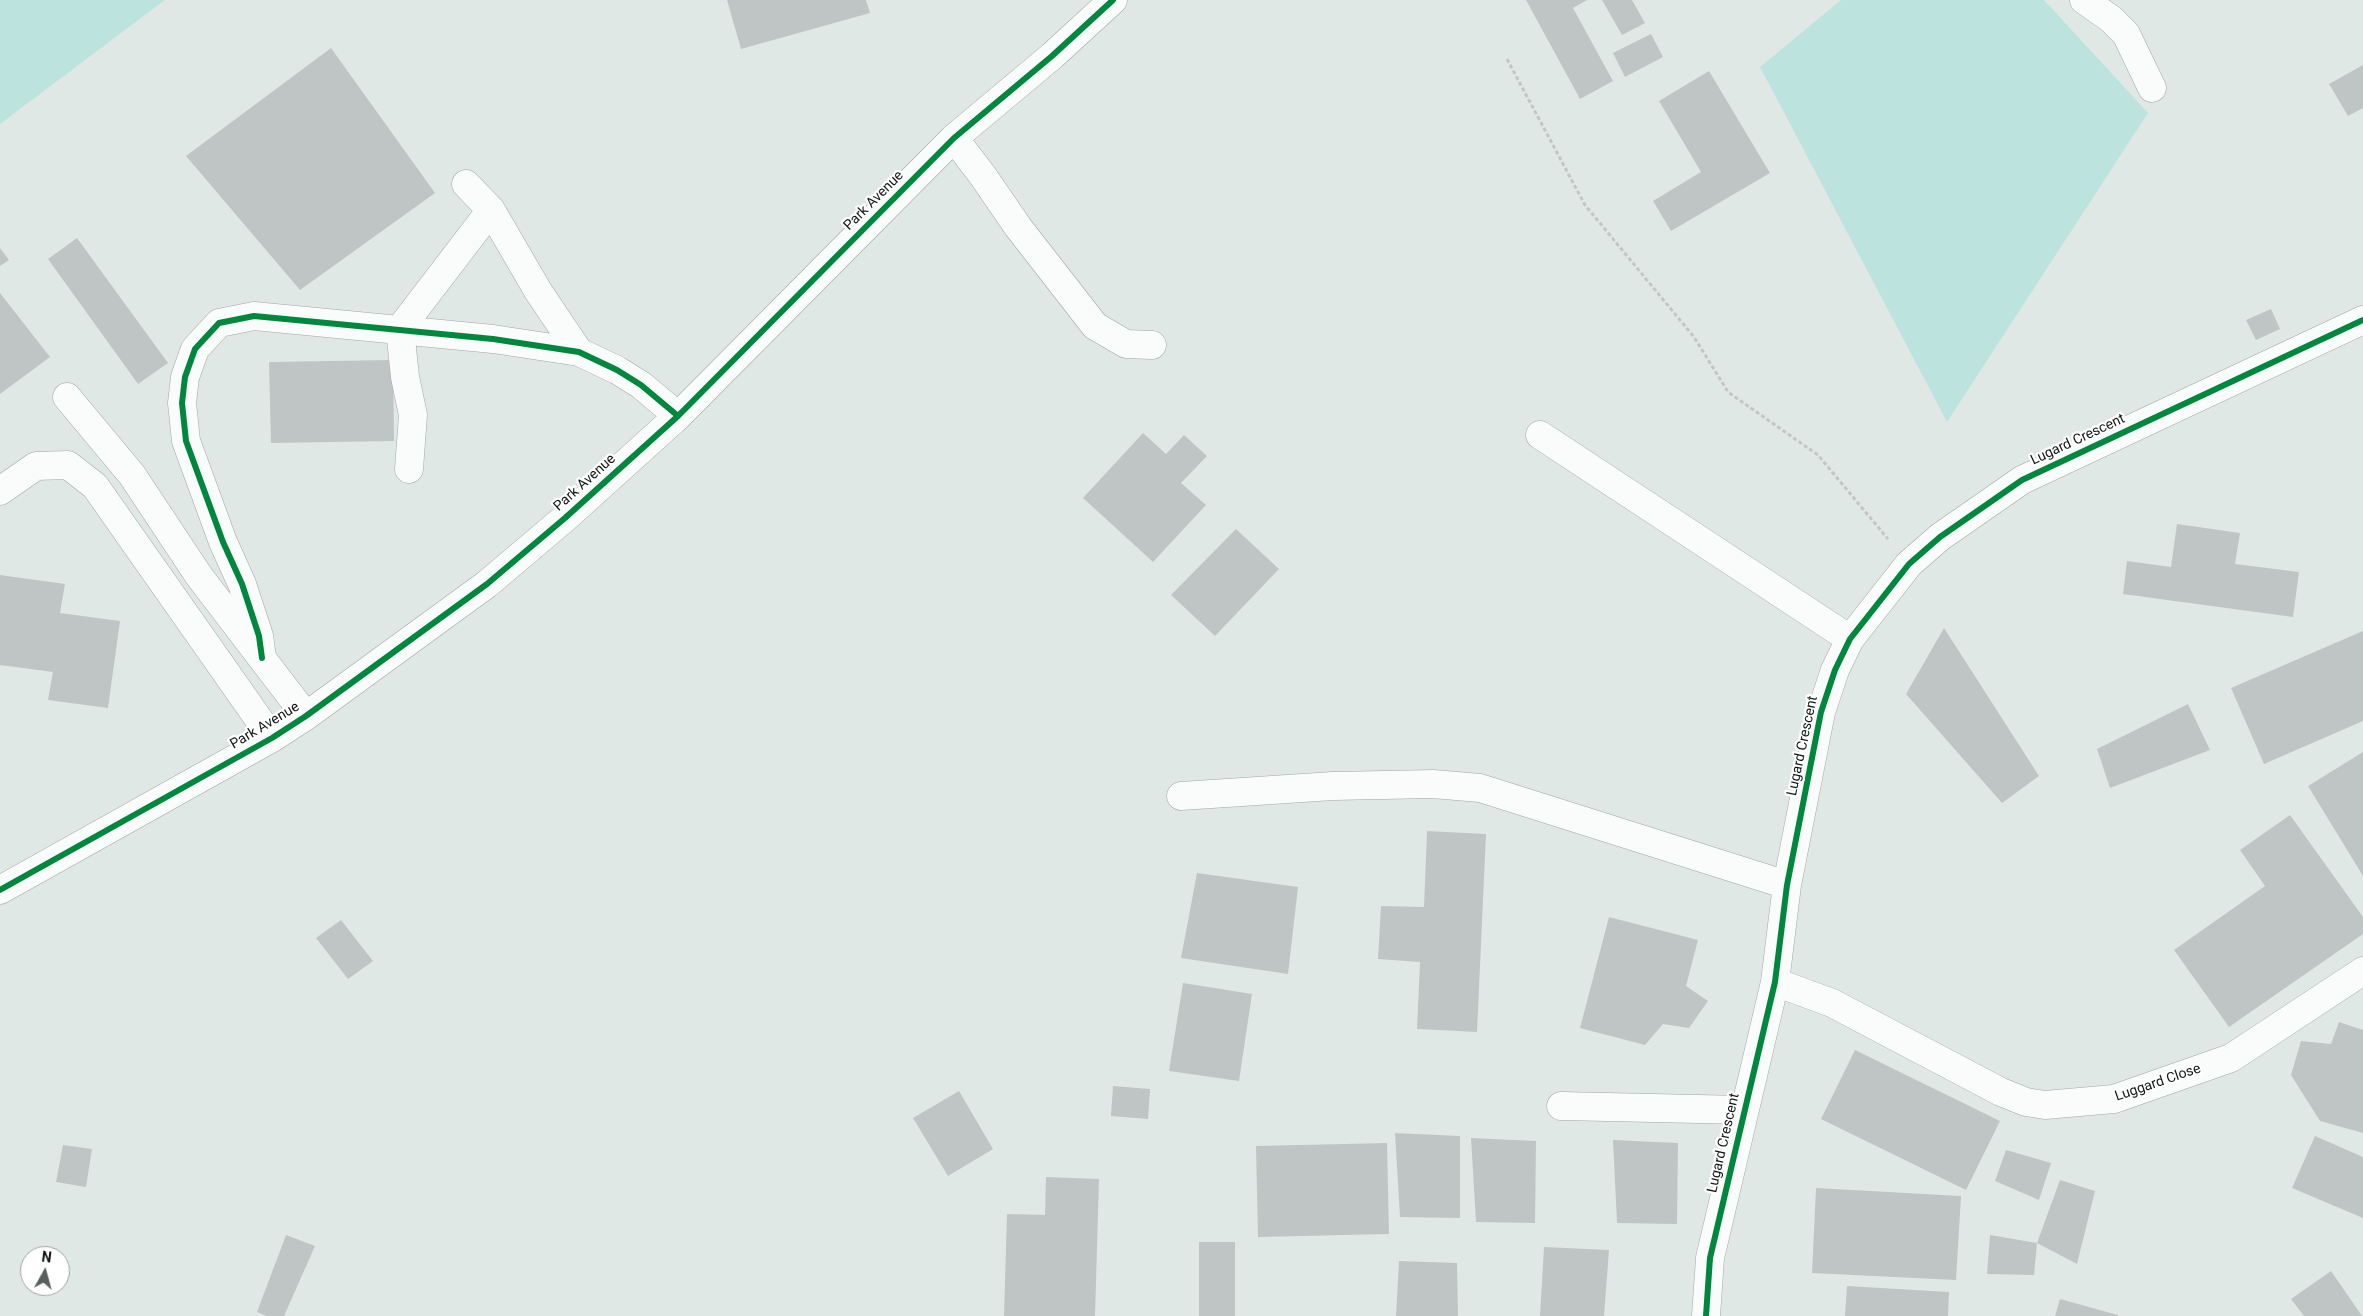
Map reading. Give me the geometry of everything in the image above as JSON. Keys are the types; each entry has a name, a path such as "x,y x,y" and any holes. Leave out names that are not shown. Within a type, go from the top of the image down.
{"street":[{"name":"Park Avenue","path":"0,890 272,738 306,716 487,584 565,518 678,416 954,138 1052,56 1113,0"},
{"path":"2084,0 2111,19 2126,34 2152,88"},
{"path":"954,138 1018,227 1095,326 1126,344 1152,346"},
{"path":"466,184 491,210 538,291 579,352"},
{"path":"409,469 413,415 405,377 400,329 491,210"},
{"path":"262,658 258,636 242,584 223,542 186,441 182,403 185,377 194,349 220,323 254,316 493,339 579,352 617,370 641,385 678,416"},
{"name":"Lugard Crescent","path":"1706,1316 1710,1258 1775,982 1787,885 1821,712 1835,670 1850,638 1909,564 1940,537 2022,480 2363,320"},
{"path":"67,396 132,475 199,576 306,716"},
{"path":"1540,435 1850,638"},
{"path":"0,491 36,466 68,465 95,486 272,738"},
{"path":"1181,796 1333,786 1433,784 1480,788 1787,885"},
{"name":"Luggard Close","path":"1775,982 1832,1003 2001,1092 2026,1102 2045,1105 2114,1099 2231,1058 2363,971"},
{"path":"1561,1106 1744,1110"}],"path":[{"path":"1507,59 1585,206 1694,337 1728,392 1818,455 1909,564"}],"shaded area":[{"path":"0,0 165,0 0,124"},
{"path":"1841,0 2044,0 2148,113 1947,422 1760,67"}],"building":[{"path":"727,0 866,0 870,13 741,49"},
{"path":"1526,0 1587,0 1573,8 1613,81 1580,99"},
{"path":"1602,0 1632,0 1645,23 1622,35"},
{"path":"1651,34 1663,57 1625,77 1613,53"},
{"path":"331,48 435,193 300,290 186,156"},
{"path":"2363,65 2363,108 2348,116 2329,84"},
{"path":"1709,71 1770,173 1671,231 1653,201 1701,172 1659,101"},
{"path":"77,238 168,363 138,384 48,259"},
{"path":"0,248 9,260 0,266"},
{"path":"0,293 50,357 0,394"},
{"path":"2271,309 2280,329 2256,340 2246,320"},
{"path":"393,360 394,441 271,443 269,362"},
{"path":"1143,433 1166,454 1184,435 1207,456 1181,483 1206,505 1153,562 1083,498"},
{"path":"2177,524 2240,533 2235,564 2299,572 2293,617 2123,594 2127,561 2171,567"},
{"path":"1236,529 1279,569 1215,636 1171,595"},
{"path":"0,575 65,584 60,613 120,621 108,708 48,700 53,672 0,665"},
{"path":"1944,628 2039,776 2002,803 1906,694"},
{"path":"2363,631 2363,721 2264,764 2231,688"},
{"path":"2188,704 2210,750 2110,788 2097,749"},
{"path":"2363,752 2363,876 2308,786"},
{"path":"2290,815 2363,917 2363,934 2229,1027 2174,950 2265,886 2240,850"},
{"path":"1427,831 1486,834 1477,1032 1417,1029 1420,962 1378,959 1381,906 1424,907"},
{"path":"1197,873 1298,887 1288,974 1181,958"},
{"path":"1609,917 1698,940 1686,986 1708,1001 1689,1028 1663,1024 1645,1045 1580,1028"},
{"path":"341,920 373,961 348,979 316,938"},
{"path":"1183,983 1252,994 1239,1081 1169,1071"},
{"path":"2339,1022 2363,1030 2363,1133 2320,1121 2291,1075 2301,1041 2331,1044"},
{"path":"1855,1050 2000,1121 1966,1190 1821,1119"},
{"path":"1113,1086 1150,1089 1148,1119 1111,1116"},
{"path":"959,1091 993,1149 948,1176 913,1118"},
{"path":"1395,1133 1460,1136 1460,1218 1400,1217"},
{"path":"2315,1136 2363,1157 2363,1218 2292,1188"},
{"path":"1471,1138 1536,1141 1535,1223 1476,1222"},
{"path":"1613,1140 1678,1143 1677,1224 1617,1223"},
{"path":"1387,1143 1389,1234 1258,1237 1256,1146"},
{"path":"63,1145 92,1149 86,1187 56,1182"},
{"path":"2006,1150 2051,1163 2039,1200 1995,1181"},
{"path":"1046,1177 1099,1179 1095,1316 1004,1316 1007,1214 1045,1215"},
{"path":"2060,1180 2095,1191 2077,1264 2037,1243"},
{"path":"1816,1188 1961,1196 1956,1280 1812,1273"},
{"path":"286,1235 315,1246 284,1316 267,1316 257,1312"},
{"path":"1990,1235 2037,1243 2034,1275 1987,1274"},
{"path":"1199,1242 1235,1242 1235,1316 1199,1316"},
{"path":"1544,1247 1609,1250 1604,1316 1540,1316"},
{"path":"1399,1261 1457,1263 1458,1316 1396,1316"},
{"path":"2331,1271 2362,1316 2304,1316 2291,1299"},
{"path":"1847,1286 1949,1292 1948,1316 1845,1316"},
{"path":"2060,1299 2118,1315 2118,1316 2055,1316"}],"cycle path":[{"path":"0,890 272,738 306,716 487,584 565,518 678,416 954,138 1052,56 1113,0"},
{"path":"262,658 259,636 242,584 223,542 186,441 182,403 185,377 195,349 219,323 254,316 493,339 579,352 617,370 641,385 678,416"},
{"path":"1706,1316 1710,1258 1775,982 1787,885 1821,712 1835,670 1850,639 1909,564 1940,537 2022,480 2363,320"}]}
